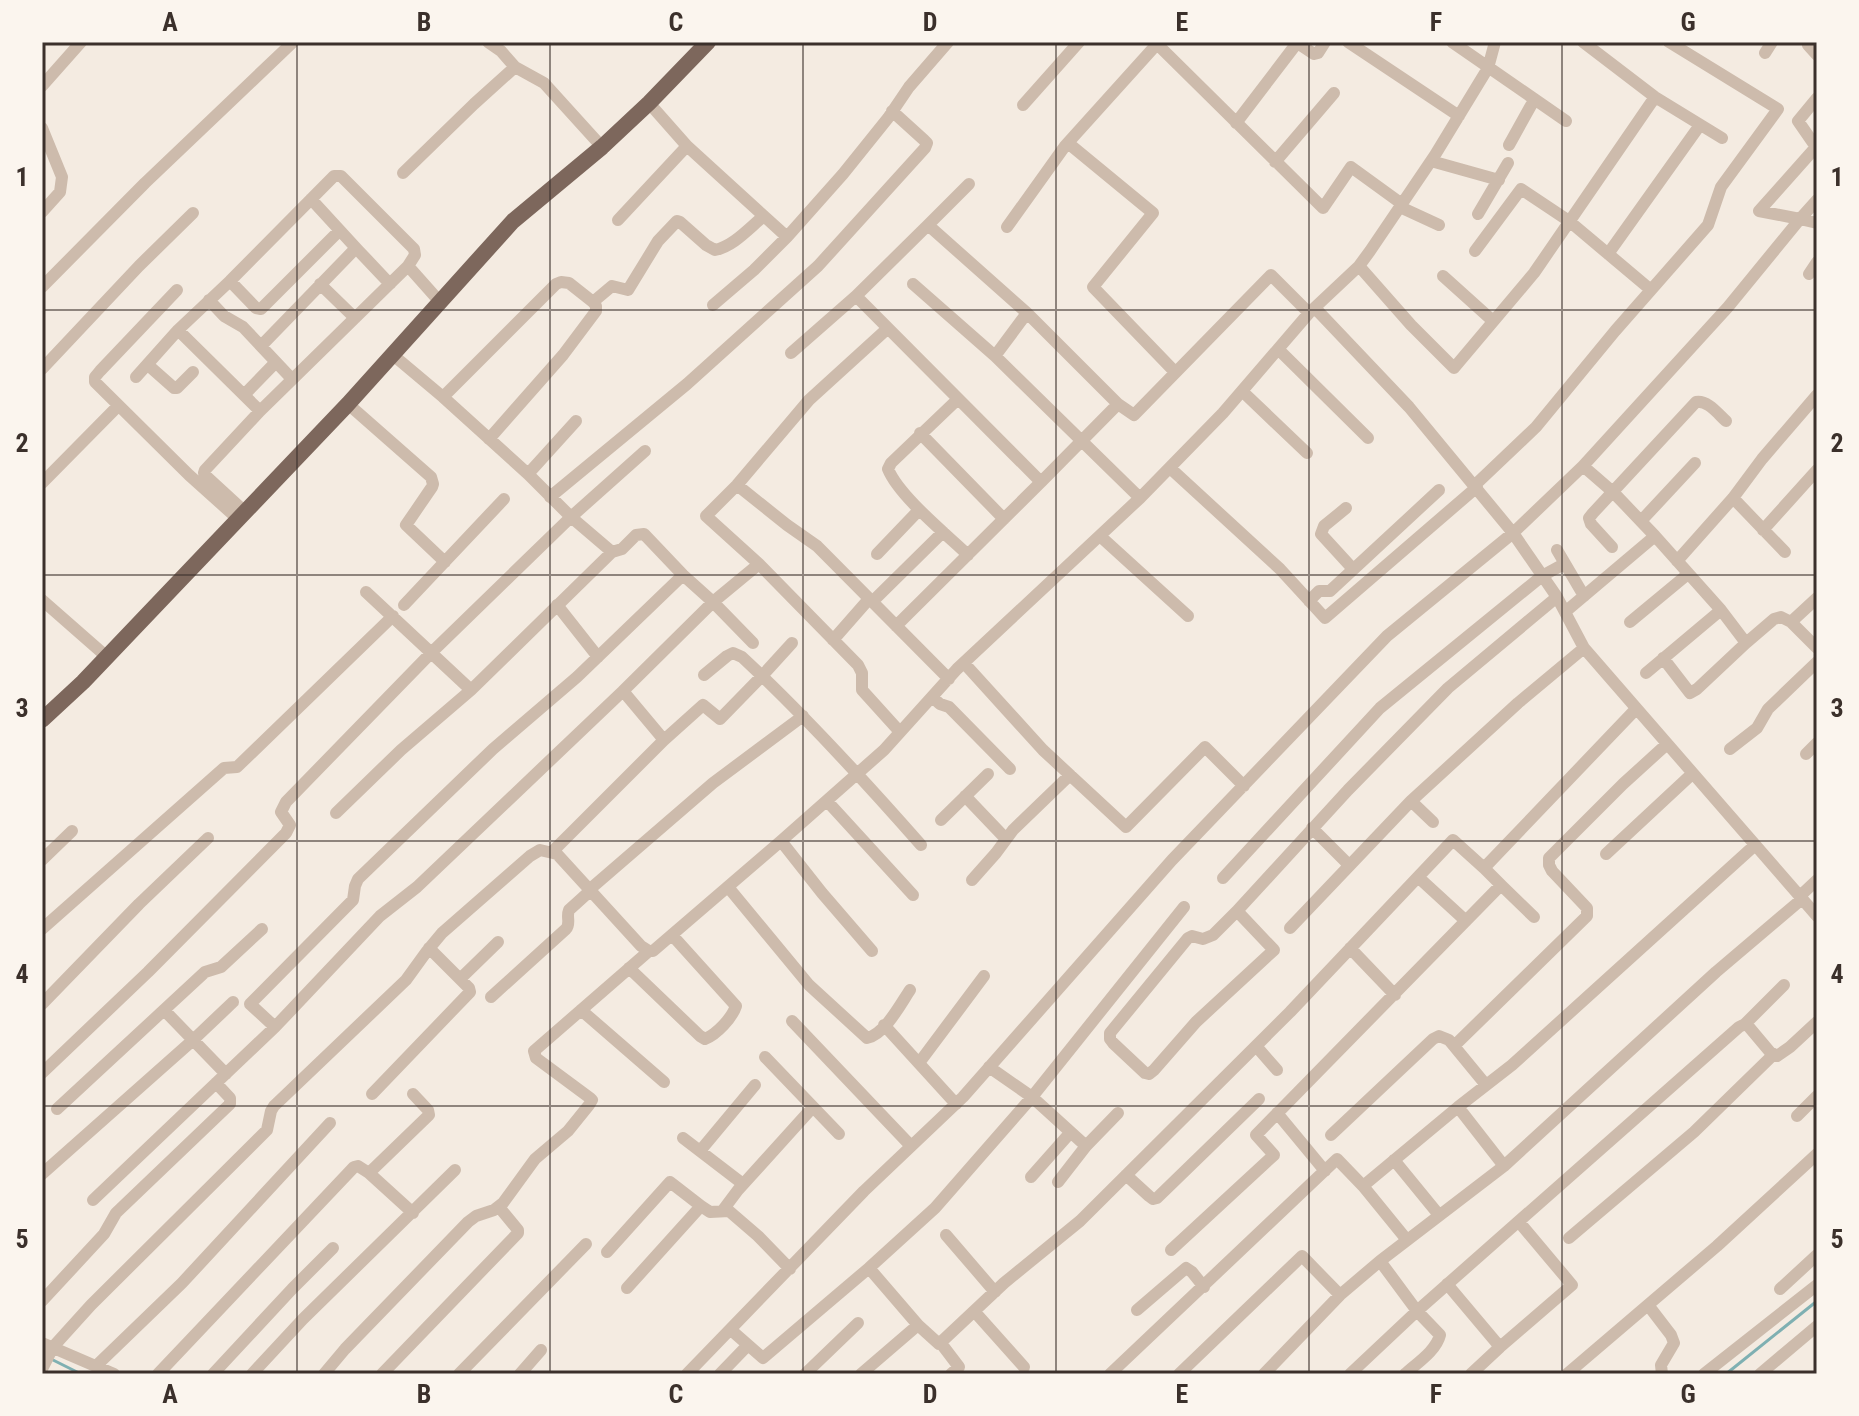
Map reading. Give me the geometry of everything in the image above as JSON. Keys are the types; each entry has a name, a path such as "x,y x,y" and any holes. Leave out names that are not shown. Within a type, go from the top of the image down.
{"main road":[{"path":"42,720 107,657 348,404 513,221 602,147 708,42"}],"street":[{"path":"42,86 81,42"},
{"path":"42,287 145,183 293,42"},
{"path":"488,42 515,67 544,83 602,147"},
{"path":"713,305 787,237 843,174 909,87 948,42"},
{"path":"1023,105 1079,42"},
{"path":"1236,123 1296,42 1316,54 1325,42"},
{"path":"1348,42 1459,116"},
{"path":"1452,42 1566,121"},
{"path":"324,1374 468,1222 499,1207 535,1159 568,1131 591,1102 590,1098 538,1060 533,1053 537,1047 649,951 657,948 884,750 964,663 1170,468 1312,310 1359,266 1459,116 1488,68 1495,42"},
{"path":"1583,42 1655,97 1722,138"},
{"path":"1170,468 1280,569 1325,618 1476,486 1536,427 1708,225 1721,187 1778,109 1669,42"},
{"path":"1007,227 1068,143 1156,43 1323,208 1351,167 1401,206 1439,225"},
{"path":"403,173 515,67"},
{"path":"1275,162 1334,93"},
{"path":"1359,266 1454,368 1534,273 1655,97"},
{"path":"1817,98 1798,121 1816,146 1759,211 1817,223"},
{"path":"1509,145 1534,100"},
{"path":"649,103 687,146 787,237"},
{"path":"550,497 687,384 818,266 925,148 927,143 892,111"},
{"path":"1608,254 1700,125"},
{"path":"42,128 62,177 60,192 42,212"},
{"path":"1068,143 1153,213 1093,287 1175,372"},
{"path":"618,220 687,146"},
{"path":"1431,161 1499,180"},
{"path":"1478,214 1508,163"},
{"path":"136,377 178,330 334,176 341,176 414,249 415,255 408,266 260,411 204,473 242,515"},
{"path":"791,353 856,296 969,184"},
{"path":"1475,251 1521,189 1569,221 1651,290"},
{"path":"311,199 390,284"},
{"path":"687,1374 864,1191 956,1104 1172,860 1387,636 1513,533 1583,466 1728,307 1817,200"},
{"path":"42,369 193,213"},
{"path":"593,302 612,286 628,290 658,241 676,222 715,250 734,241 764,216"},
{"path":"928,225 1027,313 1118,404 1134,415 1271,275 1312,310 1409,407 1513,533 1557,597 1584,648 1817,916"},
{"path":"230,281 256,308 261,309 339,231"},
{"path":"261,346 356,248"},
{"path":"1809,274 1817,262"},
{"path":"408,266 440,302"},
{"path":"1443,276 1493,321"},
{"path":"443,397 556,284 569,283 593,302 597,309 577,338 489,439"},
{"path":"320,284 355,318"},
{"path":"913,284 995,356 1140,498"},
{"path":"177,290 95,377 97,386 242,515"},
{"path":"856,296 1041,482"},
{"path":"209,300 224,316 243,327 292,379"},
{"path":"995,356 1027,313"},
{"path":"887,329 809,400 737,485 706,516 759,564 861,669 864,694 900,732"},
{"path":"178,330 260,411"},
{"path":"1278,349 1368,438"},
{"path":"393,355 612,552"},
{"path":"244,395 276,362"},
{"path":"148,365 174,388 193,372"},
{"path":"1242,391 1307,453"},
{"path":"1677,561 1817,395"},
{"path":"958,399 920,433 888,469 919,510 968,555"},
{"path":"1612,547 1589,518 1696,402 1706,404 1726,421"},
{"path":"348,404 433,480 432,487 406,525 445,562"},
{"path":"896,626 1118,404"},
{"path":"42,483 118,406"},
{"path":"528,474 576,421"},
{"path":"920,433 1004,519"},
{"path":"42,1073 278,842 290,827 281,812 286,802 432,652 571,517 645,451"},
{"path":"1641,521 1695,463"},
{"path":"1583,466 1655,536 1746,643"},
{"path":"1763,530 1817,470"},
{"path":"737,485 817,546 949,679"},
{"path":"1309,601 1319,591 1330,591 1439,490"},
{"path":"1733,498 1785,552"},
{"path":"404,605 504,499"},
{"path":"1346,508 1324,526 1321,534 1353,569"},
{"path":"877,554 919,510"},
{"path":"833,640 943,532"},
{"path":"336,813 401,750 471,690 612,552 622,549 636,535 644,534 753,643"},
{"path":"1100,536 1188,616"},
{"path":"1565,612 1655,536"},
{"path":"1557,550 1584,596"},
{"path":"93,1200 275,1027 380,916 417,887 713,602 759,564"},
{"path":"1223,878 1380,708 1542,576 1564,564"},
{"path":"1630,622 1688,574"},
{"path":"275,1027 250,1004 353,900 358,879 493,749 577,677 683,575"},
{"path":"366,592 471,690"},
{"path":"1237,911 1274,950 1196,1022 1154,1070 1145,1073 1113,1043 1110,1033 1188,938 1206,939 1213,935 1448,688 1557,597"},
{"path":"1791,622 1817,598"},
{"path":"42,600 107,657"},
{"path":"557,605 598,657"},
{"path":"1646,673 1721,610"},
{"path":"42,929 224,768 237,767 393,616"},
{"path":"1663,658 1690,693 1774,619 1781,617 1791,622 1817,648"},
{"path":"552,852 703,705 720,719 792,643"},
{"path":"1290,928 1411,801 1518,703 1584,648"},
{"path":"704,675 733,653 742,657 858,773 921,845"},
{"path":"1730,749 1760,725 1768,709 1817,662"},
{"path":"964,663 1043,750 1126,827 1205,747 1244,786"},
{"path":"623,691 664,740"},
{"path":"932,697 939,704 949,707 1010,769"},
{"path":"1484,868 1636,709"},
{"path":"491,997 566,929 569,910 589,890 713,783 803,716"},
{"path":"1806,754 1817,743"},
{"path":"1454,1046 1587,916 1587,908 1552,871 1549,858 1667,744"},
{"path":"941,820 988,774"},
{"path":"1606,854 1692,774"},
{"path":"972,880 1013,830 1070,775"},
{"path":"965,796 1006,839"},
{"path":"827,801 913,895"},
{"path":"1411,801 1433,822"},
{"path":"1312,828 1349,865"},
{"path":"42,860 72,831"},
{"path":"42,1004 208,838"},
{"path":"940,1342 1080,1221 1256,1046 1453,840 1534,917"},
{"path":"781,841 872,951"},
{"path":"1363,1186 1512,1065 1754,846"},
{"path":"43,1371 49,1348 267,1130 274,1106 406,980 429,948 457,919 530,856 540,850 552,852 562,859 649,951"},
{"path":"1418,877 1466,921"},
{"path":"1264,1374 1340,1295 1504,1166 1817,880"},
{"path":"1171,1250 1274,1155 1256,1135 1501,885"},
{"path":"728,887 809,985 869,1039 884,1025 910,990"},
{"path":"731,1330 763,1358 935,1208 1032,1097 1184,907"},
{"path":"57,1109 205,972 221,967 262,929"},
{"path":"629,968 700,1036 705,1039 711,1036 736,1006 672,935"},
{"path":"460,979 498,942"},
{"path":"372,1094 469,994 469,988 429,948"},
{"path":"1350,948 1395,995"},
{"path":"919,1063 984,976"},
{"path":"1350,1374 1447,1284 1745,1024 1784,985"},
{"path":"42,1174 233,1002"},
{"path":"42,1301 104,1234 116,1213 230,1104 221,1079 164,1010"},
{"path":"581,1010 664,1082"},
{"path":"792,1021 911,1146"},
{"path":"1569,1238 1694,1132 1773,1055 1781,1055 1817,1022"},
{"path":"1745,1024 1773,1055"},
{"path":"884,1025 956,1104"},
{"path":"1331,1135 1436,1037 1447,1037 1486,1085"},
{"path":"1256,1046 1277,1070"},
{"path":"765,1057 839,1134"},
{"path":"989,1067 1032,1097 1086,1146"},
{"path":"700,1151 755,1085"},
{"path":"369,1173 429,1115 413,1094"},
{"path":"1797,1116 1817,1096"},
{"path":"1126,1175 1153,1199 1157,1198 1259,1099"},
{"path":"723,1210 813,1107"},
{"path":"1458,1107 1504,1166"},
{"path":"1058,1182 1086,1146 1118,1113"},
{"path":"1277,1113 1325,1171"},
{"path":"86,1367 182,1283 330,1123"},
{"path":"1031,1177 1070,1133"},
{"path":"683,1138 743,1184"},
{"path":"1567,1374 1717,1246 1817,1154"},
{"path":"1110,1374 1337,1159 1407,1240"},
{"path":"1394,1160 1439,1215"},
{"path":"158,1374 351,1170 358,1166 369,1173 413,1213"},
{"path":"252,1374 303,1319 455,1170"},
{"path":"607,1252 670,1182 713,1213 729,1211 790,1269"},
{"path":"627,1288 701,1206"},
{"path":"382,1374 518,1233 499,1207"},
{"path":"1471,1374 1572,1285 1519,1222"},
{"path":"946,1235 995,1292"},
{"path":"459,1374 586,1244"},
{"path":"213,1374 333,1248"},
{"path":"1780,1289 1817,1255"},
{"path":"1179,1374 1302,1256 1340,1295"},
{"path":"1380,1261 1440,1338 1405,1374"},
{"path":"869,1268 918,1325 940,1342 959,1372"},
{"path":"1137,1310 1184,1269 1192,1272 1204,1287"},
{"path":"1447,1284 1500,1347"},
{"path":"1704,1374 1817,1285"},
{"path":"1648,1305 1674,1339 1672,1349 1661,1365 1662,1374"},
{"path":"974,1311 1024,1367"},
{"path":"805,1374 858,1323"},
{"path":"861,1374 918,1325"},
{"path":"1760,1374 1817,1326"},
{"path":"720,1374 748,1345"},
{"path":"49,1348 86,1367 114,1374"},
{"path":"520,1374 541,1350"}],"waterway":[{"path":"1726,1374 1817,1301"},
{"path":"53,1360 81,1374"}]}
